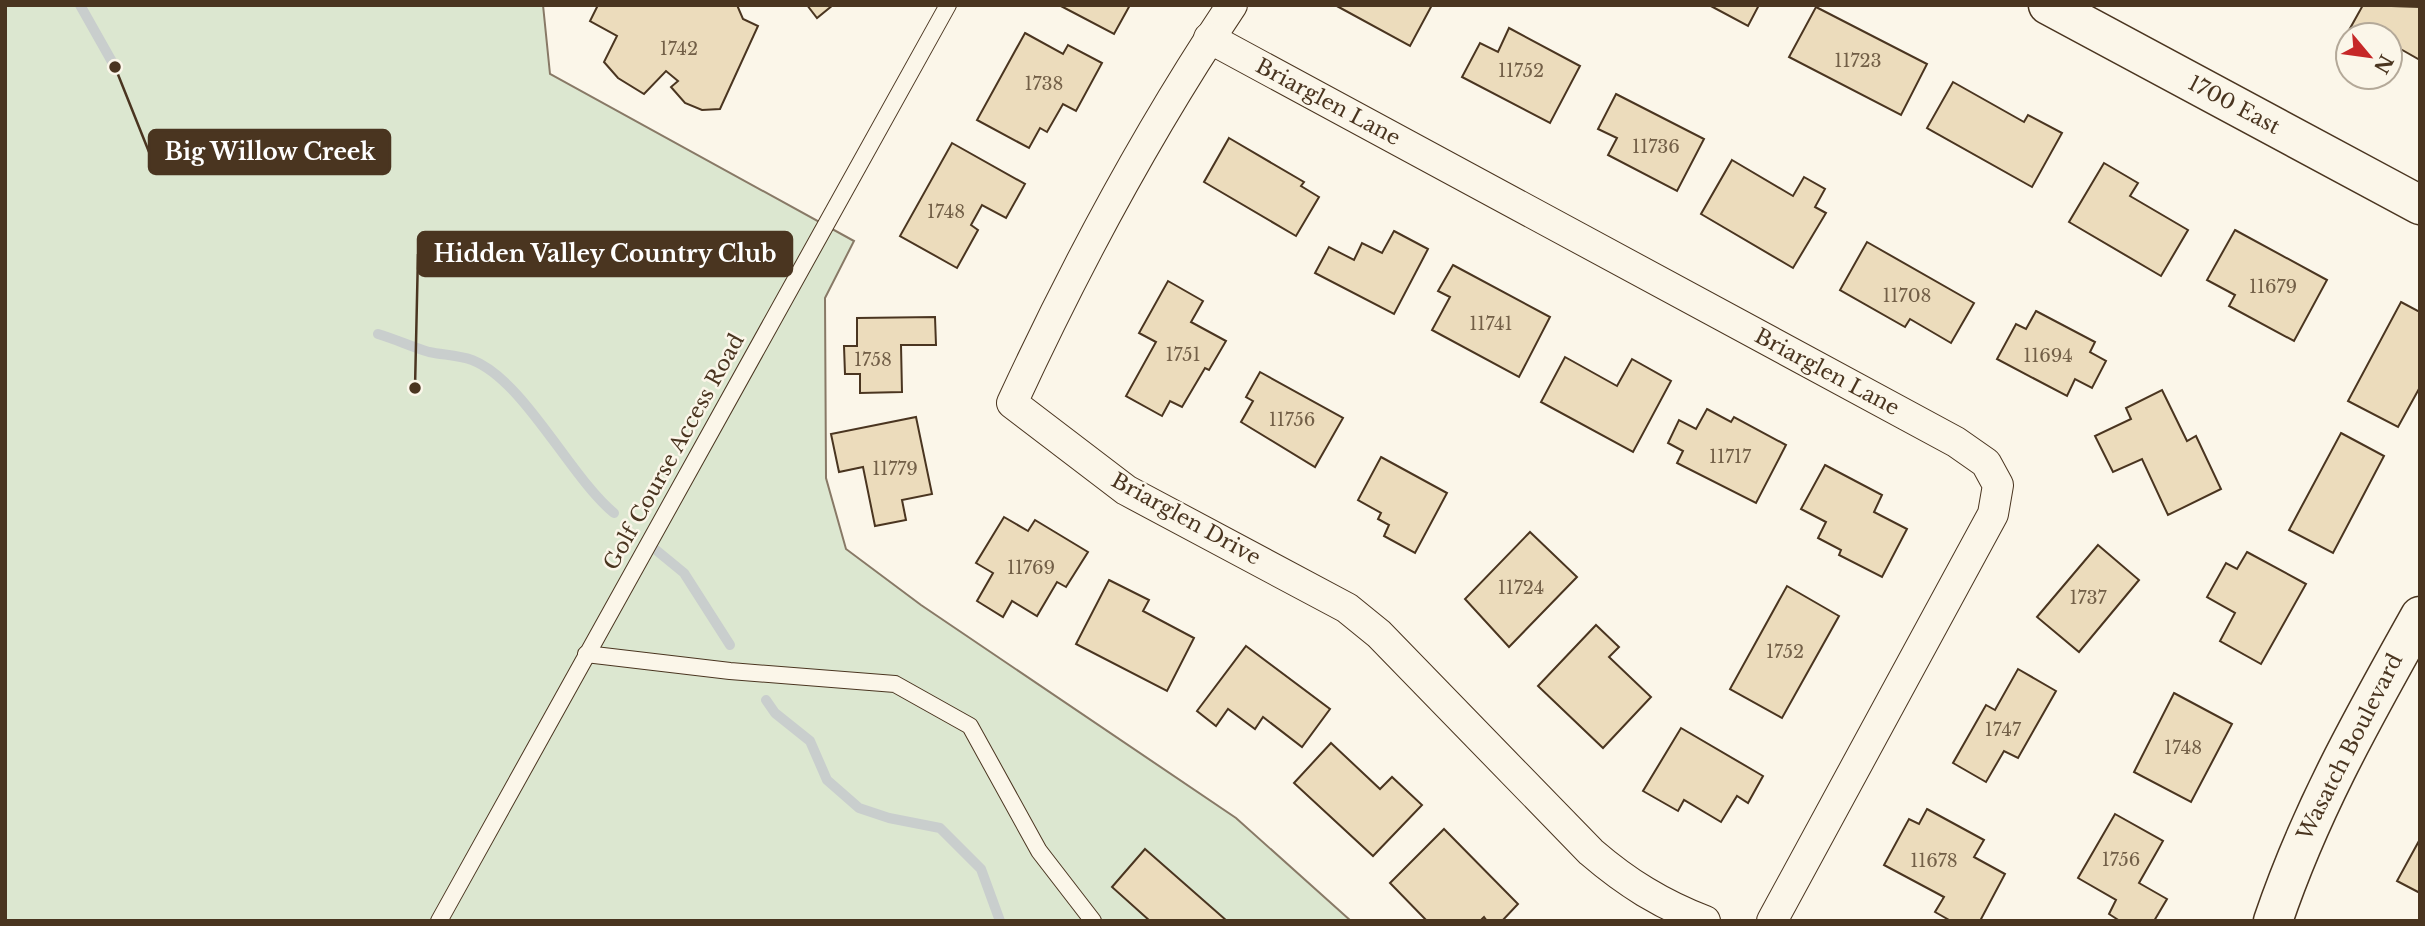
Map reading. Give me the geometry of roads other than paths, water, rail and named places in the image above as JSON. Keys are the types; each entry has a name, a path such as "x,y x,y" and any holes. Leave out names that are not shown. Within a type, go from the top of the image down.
{"main road":[{"name":"1700 East","path":"2048,5 2420,205"},
{"name":"Wasatch Boulevard","path":"2273,921 2297,851 2340,760 2420,616"}],"street":[{"name":"Briarglen Drive","path":"1232,5 1209,38 1049,323 1012,404 1126,490 1347,608 1380,634 1591,852 1627,883 1668,906 1705,921"},
{"name":"Briarglen Lane","path":"1209,38 1956,442 1986,463 1998,485 1993,513 1772,921"}],"lane":[{"name":"Golf Course Access Road","path":"439,921 948,5"},
{"path":"586,654 730,671 895,684 970,726 1039,851 1093,921"}],"waterway":[{"path":"80,5 115,67"},
{"path":"378,334 429,352 472,360 491,371 510,387 597,497 614,513"},
{"path":"656,550 684,573 730,645"},
{"path":"766,700 775,713 810,741 827,780 859,808 889,818 940,828 981,869 1000,921"}],"place":[{"name":"Big Willow Creek","path":"115,67"},
{"name":"Hidden Valley Country Club","path":"415,388"}]}
